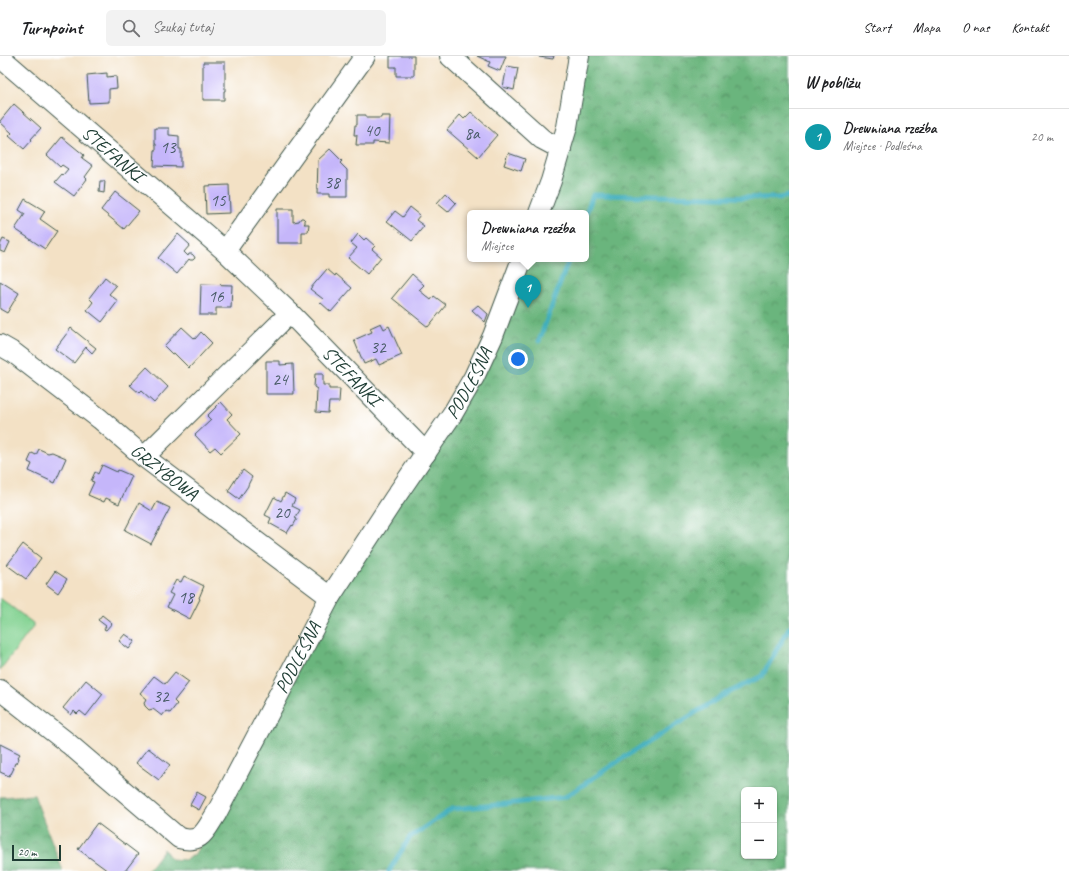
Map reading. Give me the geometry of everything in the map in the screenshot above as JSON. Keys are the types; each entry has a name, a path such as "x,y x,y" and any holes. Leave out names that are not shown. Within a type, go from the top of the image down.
{"street":[{"path":"225,250 366,56"},
{"path":"450,56 542,139 561,149"},
{"path":"540,210 551,181 567,127 578,56"},
{"name":"STEFANKI","path":"0,57 225,250 290,313 426,453"},
{"name":"PODLEŚNA","path":"0,690 69,744 179,838 192,840 198,838 216,814 330,598 394,499 453,413 474,377 493,336 521,262"},
{"path":"144,457 290,313"},
{"name":"GRZYBOWA","path":"0,345 14,353 100,419 144,457 330,598"}],"green space":[{"path":"585,56 789,56 789,871 147,871 164,849 171,859 185,860 194,855 219,816 335,598 399,500 526,262 589,262 589,210 546,210"},
{"path":"0,598 33,623 33,627 0,670"},
{"path":"34,795 63,871 0,871 0,797"}],"building":[{"path":"390,56 414,56 414,76 396,76 396,67 390,67"},
{"path":"477,56 506,56 500,71 488,66 490,62"},
{"path":"539,56 554,56 553,59"},
{"path":"203,62 225,62 224,100 203,100"},
{"path":"507,66 518,68 514,90 503,87"},
{"path":"107,73 107,77 116,76 117,88 109,89 109,102 89,103 87,75"},
{"path":"14,104 41,128 24,149 9,136 12,133 0,122"},
{"path":"471,112 497,135 478,157 447,130 460,115 464,119"},
{"path":"357,115 366,115 366,118 381,118 381,116 390,116 389,143 373,142 373,145 356,145 357,135 354,135 355,125 357,125"},
{"path":"155,128 169,128 169,135 179,136 181,167 154,166 156,150"},
{"path":"62,137 84,155 82,158 93,166 85,177 87,179 74,196 55,182 68,169 62,165 60,167 47,155"},
{"path":"330,149 342,161 340,163 347,170 347,197 329,197 329,194 317,194 318,160"},
{"path":"508,153 525,159 521,171 504,165"},
{"path":"100,181 105,181 104,193 99,192"},
{"path":"229,185 230,213 206,214 205,186"},
{"path":"115,192 139,211 124,229 101,210"},
{"path":"446,193 456,203 448,212 437,203"},
{"path":"25,199 45,211 40,219 57,231 45,249 15,229 25,214 19,210"},
{"path":"410,207 420,215 416,220 424,226 412,241 387,221 395,211 403,217"},
{"path":"277,209 293,209 293,222 299,221 303,218 305,220 304,224 309,224 308,232 302,232 302,243 277,243"},
{"path":"178,234 190,245 184,252 188,256 189,254 192,254 195,258 193,260 189,259 177,274 158,258"},
{"path":"358,234 364,240 366,238 375,246 372,249 381,257 367,274 348,258 357,248 351,243"},
{"path":"3,239 10,242 5,253 0,251 0,245"},
{"path":"327,269 335,276 336,274 352,288 331,312 320,302 323,299 310,289"},
{"path":"412,274 424,285 419,290 431,300 434,296 446,305 428,327 392,298"},
{"path":"105,277 116,286 109,294 118,301 102,322 87,310 93,302 89,298"},
{"path":"0,281 19,293 7,313 0,309"},
{"path":"201,284 232,285 231,308 216,308 216,315 200,315"},
{"path":"478,305 488,314 485,322 472,310"},
{"path":"381,323 384,329 389,326 402,355 379,365 376,359 364,364 354,340 372,332 370,328"},
{"path":"182,327 195,339 201,332 212,343 189,368 174,353 172,354 164,346"},
{"path":"71,328 96,348 92,353 86,347 74,363 55,349"},
{"path":"266,361 280,361 280,365 293,364 294,394 266,394"},
{"path":"147,367 168,387 154,403 141,391 139,393 130,385"},
{"path":"315,374 323,374 323,385 329,385 329,389 340,389 339,402 329,402 328,413 316,412 317,389 314,387"},
{"path":"221,402 232,414 227,419 241,434 221,453 215,447 210,451 195,435 211,420 207,416"},
{"path":"39,449 48,453 52,452 66,458 55,483 29,471 32,464 28,462 32,453 36,455"},
{"path":"102,465 117,472 118,470 132,476 119,504 106,498 104,502 88,495 94,482 91,481 95,472 98,474"},
{"path":"243,470 252,477 239,499 228,491"},
{"path":"285,493 295,499 292,506 300,510 295,518 297,519 287,533 269,523 271,518 265,515 274,497 281,501"},
{"path":"157,502 170,508 151,544 125,530 139,503 152,511"},
{"path":"23,544 41,558 26,579 7,565"},
{"path":"55,571 67,579 58,593 46,584"},
{"path":"184,576 204,586 199,598 200,599 190,619 167,607 173,595 169,593 176,580 181,582"},
{"path":"102,615 112,623 106,630 104,629 106,626 98,620"},
{"path":"125,634 135,641 129,649 119,641"},
{"path":"175,672 189,682 174,701 177,704 170,713 166,711 162,716 153,709 149,710 144,703 147,699 140,693 154,676 165,684"},
{"path":"86,680 103,694 86,716 80,711 77,714 74,711 71,715 63,708"},
{"path":"0,744 20,754 17,763 15,763 9,776 0,772"},
{"path":"148,748 170,765 159,780 136,763"},
{"path":"197,792 206,797 199,810 190,805"},
{"path":"97,823 138,854 125,871 108,871 78,849"}],"waterway":[{"path":"587,210 593,195 779,198 789,196"},
{"path":"539,341 568,262"},
{"path":"389,871 410,837 452,809 565,797 623,758 722,696 762,676 789,628"}],"place":[{"name":"Drewniana rzeźba","path":"528,308"}]}
